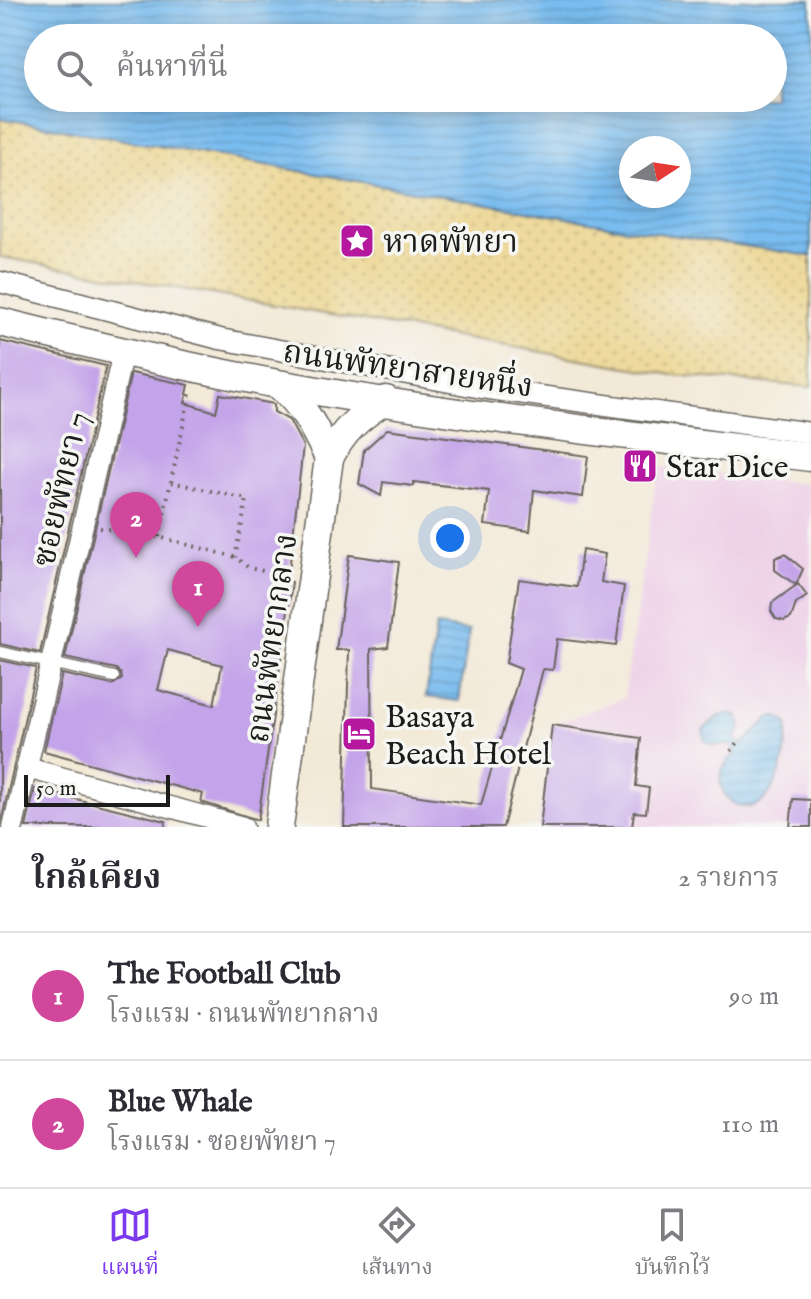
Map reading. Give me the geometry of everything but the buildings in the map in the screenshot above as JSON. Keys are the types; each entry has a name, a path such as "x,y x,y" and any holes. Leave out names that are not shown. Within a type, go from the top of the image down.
{"main road":[{"name":"ถนนพัทยาสายหนึ่ง","path":"0,322 123,352 278,384 811,457"},
{"path":"278,384 297,399 329,458"},
{"name":"ถนนพัทยากลาง","path":"279,827 329,458 350,425 386,400"}],"street":[{"path":"0,282 220,339 482,388 811,433"},
{"name":"ซอยพัทยา 7","path":"13,827 123,352"},
{"path":"27,768 243,827"}],"lane":[{"path":"0,652 114,677"}],"path":[{"path":"159,537 196,367"},
{"path":"171,482 247,499 235,557"},
{"path":"83,525 159,537 235,557 249,568 312,582"},
{"path":"731,751 741,739"}],"shaded area":[{"path":"658,466 811,485 811,827 540,827 552,725 624,698"}],"sand":[{"name":"หาดพัทยา","path":"0,118 618,227 811,256 811,387 673,375 0,257"}],"water":[{"path":"0,0 811,0 811,256 618,227 0,118"},
{"path":"436,626 469,631 459,701 426,697"},
{"path":"728,714 738,717 742,726 735,739 743,744 769,718 778,717 787,723 784,757 776,782 762,801 753,806 733,803 721,786 723,769 736,751 731,745 712,745 705,741 703,730 718,717"}],"place":[{"name":"หาดพัทยา","path":"357,241"},
{"name":"Star Dice","path":"640,466"},
{"name":"Blue Whale","path":"136,558"},
{"name":"The Football Club","path":"198,627"},
{"name":"Basaya Beach Hotel","path":"359,734"}]}
